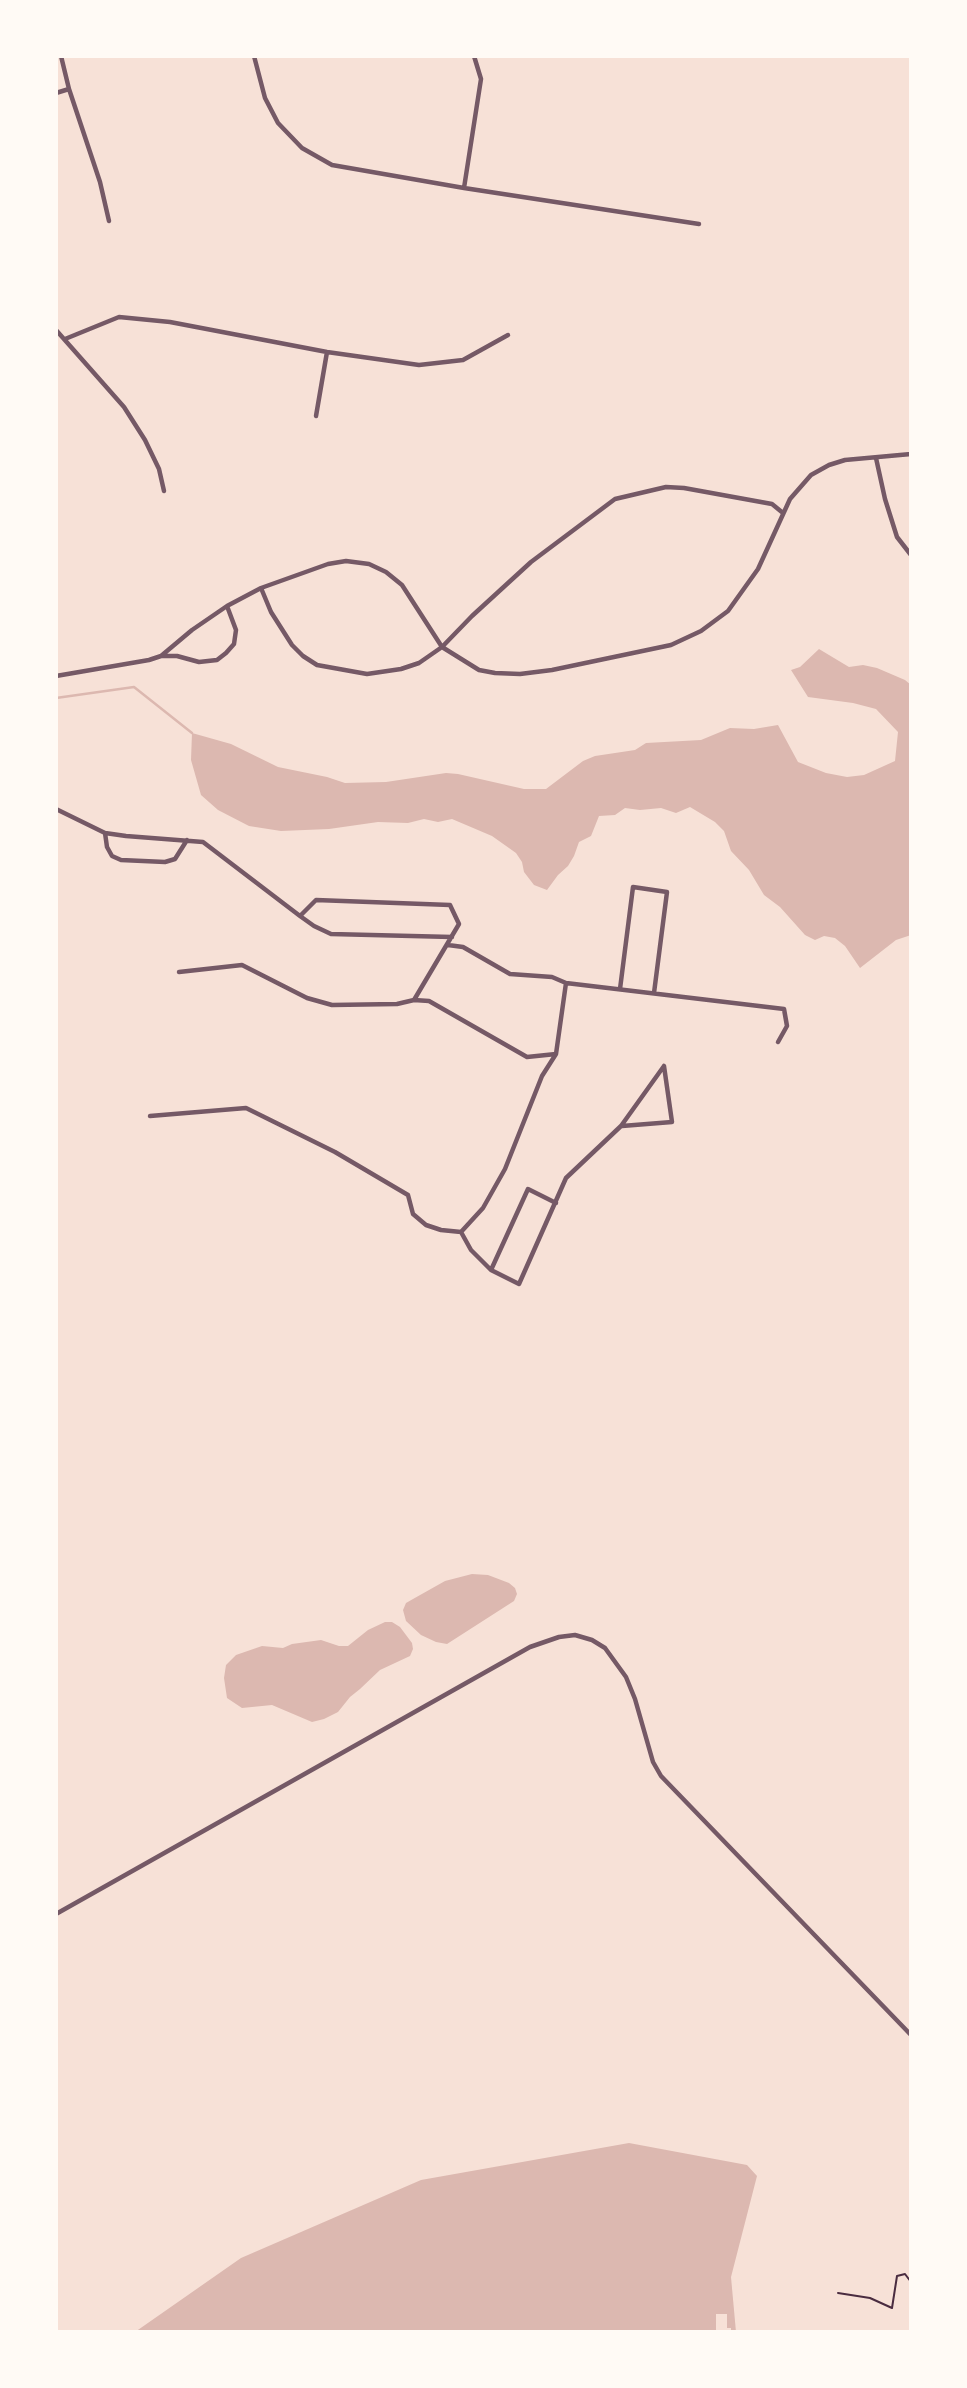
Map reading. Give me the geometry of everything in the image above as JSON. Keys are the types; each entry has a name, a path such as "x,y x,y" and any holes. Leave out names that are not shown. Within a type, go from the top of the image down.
{"street":[{"path":"61,56 69,89 100,182 109,221"},
{"path":"254,56 265,97 278,123 295,142 316,158 349,169 699,225"},
{"path":"464,188 481,79 474,56"},
{"path":"56,93 69,89"},
{"path":"65,339 119,317 170,322 327,352 419,365 463,360 508,335"},
{"path":"56,330 124,407 159,469 164,491"},
{"path":"316,416 327,352"},
{"path":"161,656 227,606 261,589 328,564 346,561 369,564 386,572 402,585 442,648 479,670 520,674 565,668 683,641 728,611 740,597 758,569 796,490 820,469 845,460 911,454"},
{"path":"876,458 897,537 911,555"},
{"path":"261,589 271,612 292,645 303,656 317,664 367,674 401,669 419,663 442,648 472,616 531,562 615,499 666,487 684,488 772,504 783,513"},
{"path":"56,676 161,656 177,656 199,662 217,660 234,644 236,630 227,606"},
{"path":"56,809 106,833 203,842 300,916 331,934 452,937"},
{"path":"106,833 107,847 113,856 121,860 165,862 175,859 187,840"},
{"path":"620,989 633,887 667,892 654,993"},
{"path":"300,916 316,900 450,905 458,924 414,1000"},
{"path":"448,945 463,947 510,974 552,977 566,983 784,1009 787,1026 778,1042"},
{"path":"179,972 242,965 307,999 332,1004 429,1001 527,1057 556,1054"},
{"path":"461,1232 483,1208 505,1169 542,1076 556,1054 566,983"},
{"path":"461,1232 471,1250 491,1270 519,1284 566,1178 621,1126 664,1066 672,1122 621,1126"},
{"path":"150,1116 246,1108 335,1152 408,1195 413,1214 426,1225 461,1232"},
{"path":"491,1270 528,1189 556,1203"},
{"path":"56,1914 530,1647 559,1637 575,1635 592,1640 605,1648 625,1677 635,1699 653,1762 661,1776 911,2035"}],"path":[{"path":"838,2292 870,2298 892,2308 897,2276 905,2274 911,2282"}],"shaded area":[{"path":"819,649 849,667 863,665 877,668 911,685 911,935 896,940 860,968 845,946 835,938 824,936 815,940 805,935 780,907 764,895 749,870 731,851 724,831 715,822 690,807 676,813 661,808 625,808 615,815 599,816 591,836 579,842 568,866 547,890 534,885 524,872 516,853 492,836 452,819 438,822 424,819 408,823 378,822 329,829 281,831 249,826 218,810 201,795 191,760 192,733 231,744 278,767 345,783 386,782 446,773 524,789 546,789 583,761 595,756 635,750 646,743 701,740 730,728 754,729 778,725 798,762 826,773 847,777 864,775 895,761 898,732 876,709 808,697 791,670 800,667"},
{"path":"472,1574 488,1575 509,1583 517,1594 514,1601 447,1644 421,1635 406,1621 403,1610 406,1603 445,1581"},
{"path":"385,1622 392,1622 400,1627 412,1643 410,1656 380,1670 350,1697 338,1712 324,1719 312,1722 272,1705 242,1708 227,1698 224,1678 226,1665 236,1655 262,1646 283,1648 321,1640 348,1646 368,1630"},
{"path":"629,2143 747,2165 757,2176 731,2277 736,2332 135,2332 241,2258 421,2180"}],"pier":[{"path":"716,2314 727,2314 727,2328 731,2328 731,2332 716,2332"}],"waterway":[{"path":"56,698 134,687 192,733"}]}
